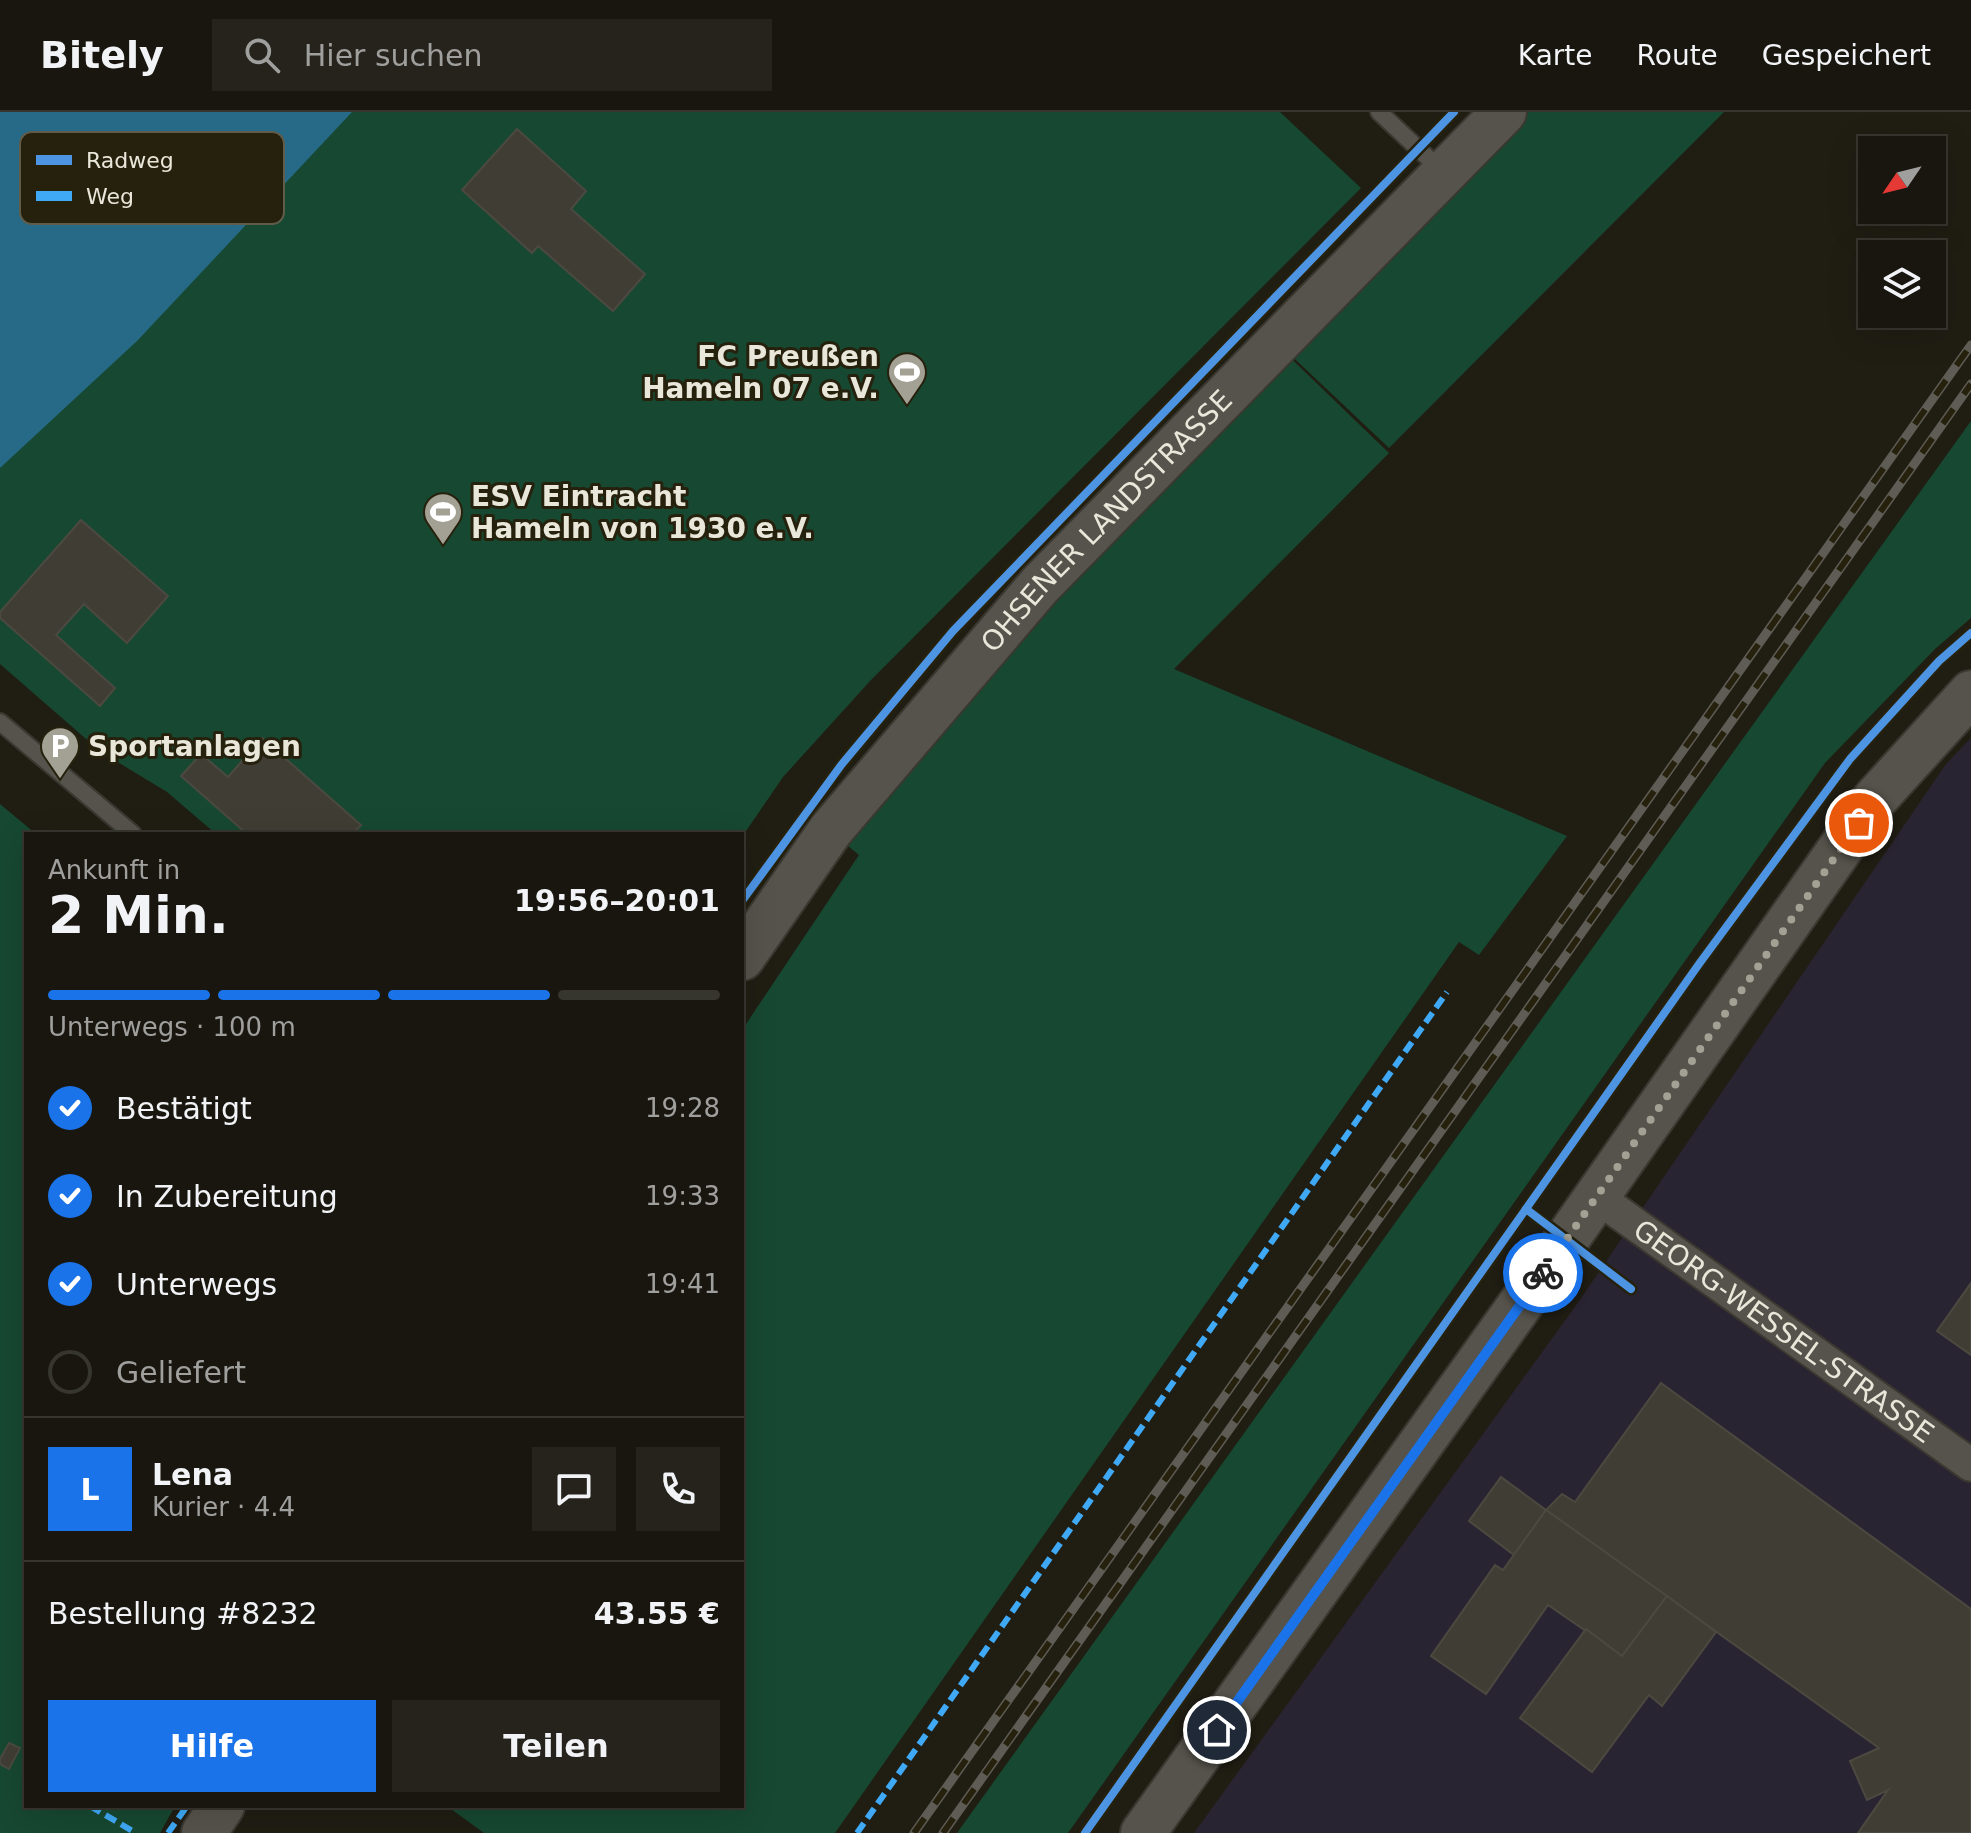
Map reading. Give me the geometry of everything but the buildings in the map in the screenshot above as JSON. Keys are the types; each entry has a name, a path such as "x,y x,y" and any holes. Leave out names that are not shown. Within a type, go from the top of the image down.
{"main road":[{"name":"OHSENER LANDSTRASSE","path":"744,955 830,831 1040,585 1504,112"},
{"path":"1143,1833 1597,1197 1875,799 1971,693"},
{"path":"204,1833 221,1808"}],"street":[{"name":"GEORG-WESSEL-STRASSE","path":"1597,1197 1971,1465"}],"lane":[{"path":"1379,112 1444,172"},
{"path":"0,722 131,832"}],"shaded area":[{"path":"1971,738 1971,1833 1194,1833 1577,1304 1946,764"}],"green space":[{"path":"0,112 1280,112 1361,188 871,680 783,777 744,834 214,832 167,792 101,752 0,664"},
{"path":"1508,112 1724,112 1389,448 1279,344"},
{"path":"1276,344 1389,453 1174,669 1567,836 1479,955 1459,942 835,1833 484,1833 450,1808 744,1808 744,1027 859,855 830,831"},
{"path":"1971,421 1971,618 1935,649 1825,763 1068,1833 957,1833"},
{"path":"0,804 34,832 24,832 24,1808 174,1808 160,1833 0,1833"}],"water":[{"path":"0,112 352,112 284,184 284,132 20,132 20,224 247,224 137,341 0,468"}],"railway":[{"path":"914,1833 1971,345"},
{"path":"943,1833 1971,384"}],"marked path":[{"path":"857,1833 1447,992"},
{"path":"93,1808 136,1833"},
{"path":"168,1833 186,1808"}],"cycle path":[{"path":"744,898 842,764 953,631 1454,112"},
{"path":"1085,1833 1699,964 1850,759 1939,661 1971,633"},
{"path":"1526,1209 1631,1289"}],"way so far":[{"path":"1543,1273 1859,823"}],"place":[{"name":"FC Preußen Hameln 07 e.V.","path":"907,406"},
{"name":"ESV Eintracht Hameln von 1930 e.V.","path":"443,546"},
{"name":"Sportanlagen","path":"60,780"}],"route":[{"path":"1217,1730 1543,1273"}]}
